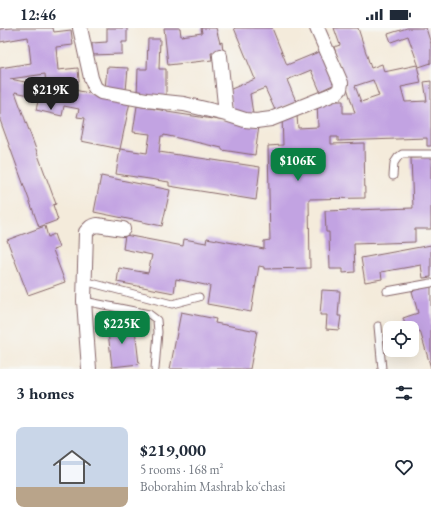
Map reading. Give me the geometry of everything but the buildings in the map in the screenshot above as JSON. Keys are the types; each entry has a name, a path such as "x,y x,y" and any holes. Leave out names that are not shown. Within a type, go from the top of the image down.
{"street":[{"path":"80,28 91,78 95,88 102,92 146,100 184,104 245,120 256,121 271,119 340,89 341,83 318,28"},
{"path":"220,56 226,114"},
{"path":"88,369 84,301 86,232 91,227 97,225 123,229"}],"lane":[{"path":"393,176 394,163 402,154 431,154"},
{"path":"84,281 172,304 199,298"},
{"path":"387,291 431,283"},
{"path":"84,301 149,314 157,320 158,332 155,369"},
{"path":"378,326 382,369"}]}
